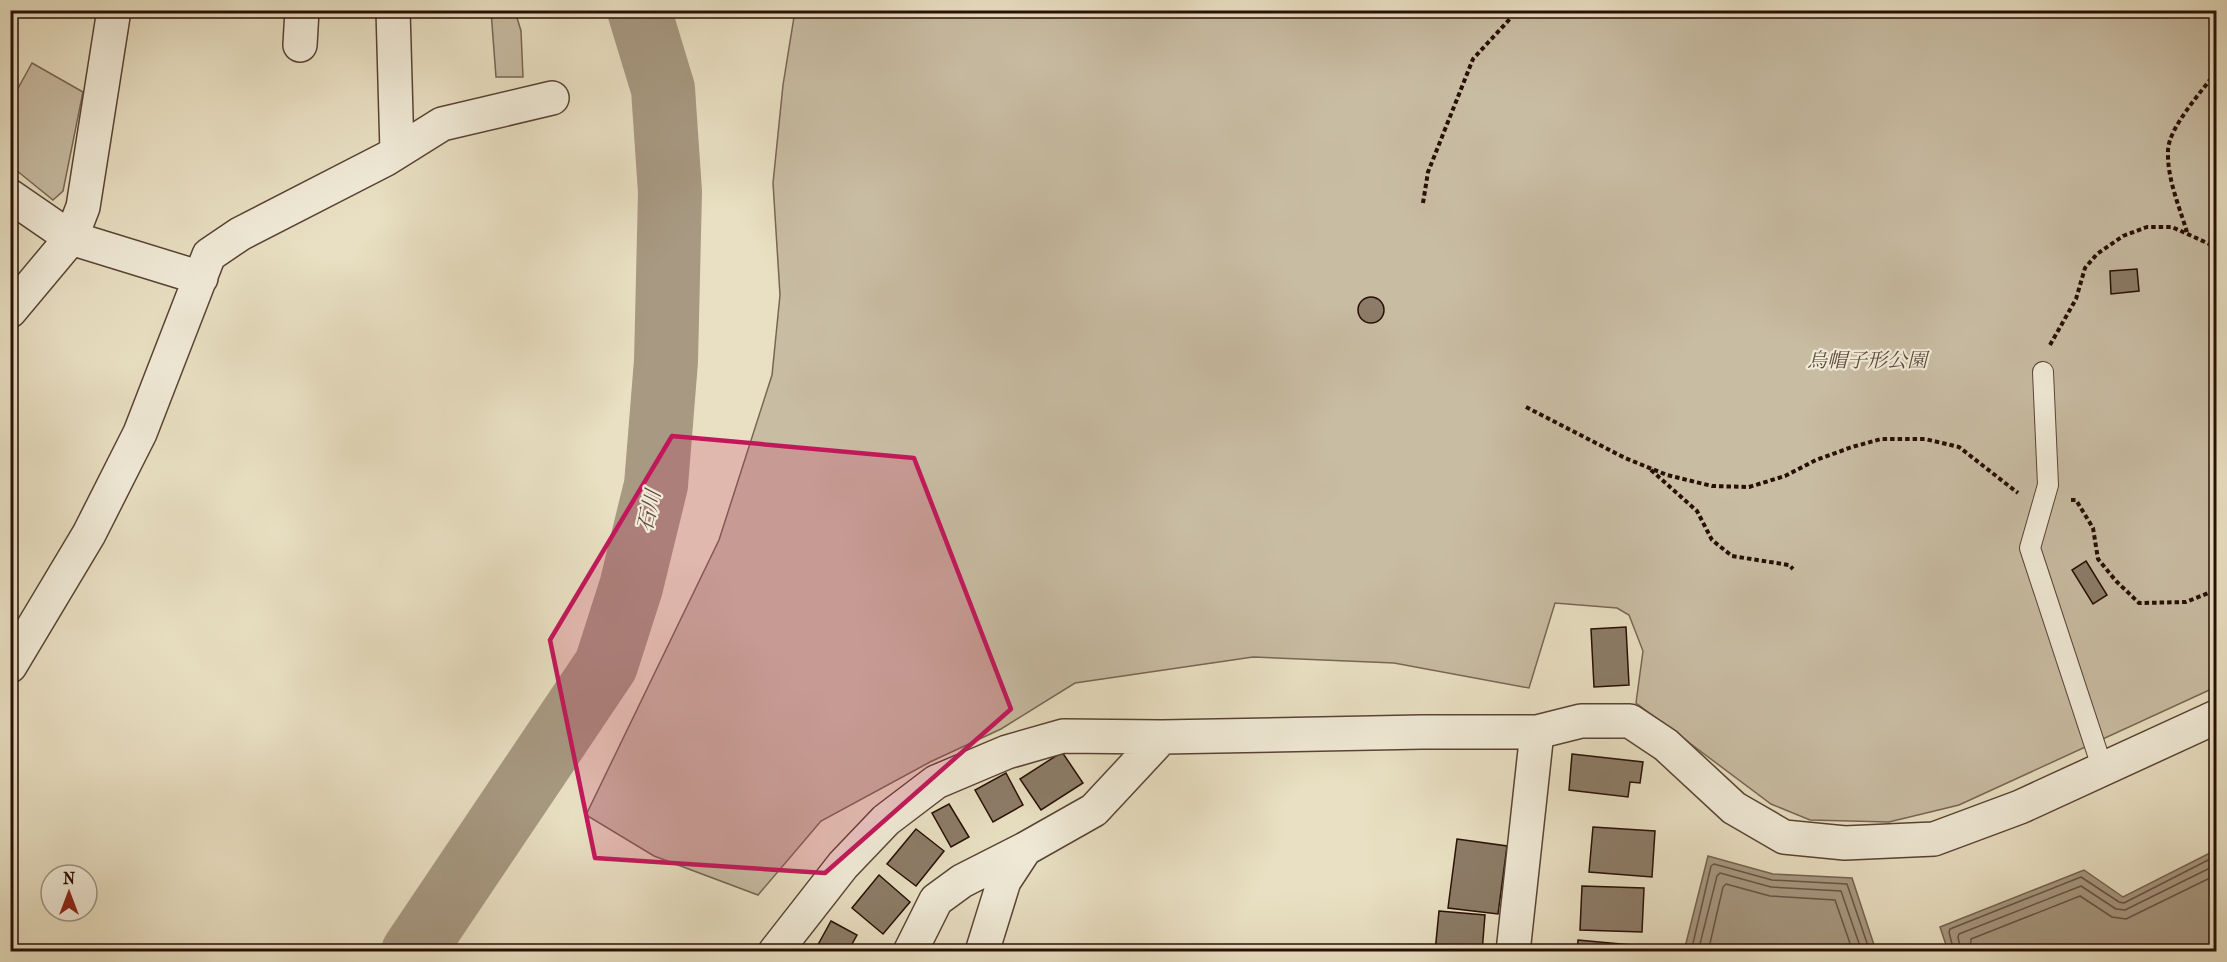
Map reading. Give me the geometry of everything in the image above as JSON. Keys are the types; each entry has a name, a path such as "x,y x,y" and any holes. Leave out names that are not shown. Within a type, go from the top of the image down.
{"street":[{"path":"300,45 302,10"},
{"path":"393,10 397,152"},
{"path":"10,311 71,238 83,207 108,13"},
{"path":"10,666 89,534 140,433 209,255 240,234 397,152 442,124 552,98"},
{"path":"10,196 71,238 201,278"},
{"path":"775,951 843,865 886,820 936,782 1007,752 1063,736 1162,737 1537,732 1581,721 1630,721 1666,745 1734,808 1784,837 1845,843 1934,839 2020,807 2217,717"},
{"path":"1513,951 1537,732"},
{"path":"910,951 936,900 962,881 1094,810 1162,737"},
{"path":"982,951 1004,881 1025,849"}],"lane":[{"path":"2043,372 2048,485 2030,548 2103,770"}],"path":[{"path":"1423,203 1428,172 1473,58 1518,10"},
{"path":"2187,232 2172,184 2168,148 2177,125 2217,72"},
{"path":"2043,372 2051,341 2076,299 2085,268 2097,254 2123,236 2147,227 2172,227 2217,247"},
{"path":"1526,407 1648,468 1712,486 1749,487 1785,476 1816,460 1881,439 1925,439 1959,447 1987,471 2042,505 2050,502 2076,500 2093,528 2098,559 2116,581 2139,603 2186,602 2217,590"},
{"path":"1648,468 1697,511 1712,540 1732,556 1790,565 1793,569"}],"highlighted area":[{"path":"672,436 914,458 1011,709 825,873 595,858 550,640"}],"green space":[{"path":"491,11 515,11 521,31 523,77 496,77"},
{"name":"烏帽子形公園","path":"795,11 2216,11 2216,687 1959,805 1889,822 1810,820 1771,804 1636,703 1643,651 1629,615 1617,608 1555,603 1529,688 1394,663 1253,657 1075,683 1001,729 930,762 821,821 758,895 654,856 586,815 719,540 772,375 780,295 773,183 783,85"},
{"path":"32,63 83,92 63,191 53,200 11,166 11,101"}],"water":[{"path":"2215,792 2216,951 1948,951 1940,927 2084,870 2123,897 2212,852"},
{"path":"1708,856 1773,874 1852,878 1876,951 1684,951"}],"building":[{"path":"2137,269 2139,291 2111,294 2110,271"},
{"path":"1371,297 1380,301 1384,310 1380,319 1371,323 1362,319 1358,310 1362,301"},
{"path":"2086,561 2107,595 2093,604 2072,570"},
{"path":"1626,627 1629,685 1594,687 1591,629"},
{"path":"1062,752 1083,783 1041,810 1020,779"},
{"path":"1572,754 1643,762 1640,783 1630,782 1628,797 1569,790"},
{"path":"1006,773 1023,805 993,822 975,790"},
{"path":"949,804 969,837 951,847 932,813"},
{"path":"1593,827 1655,831 1652,877 1589,872"},
{"path":"916,829 944,851 916,886 887,864"},
{"path":"1457,839 1507,846 1498,914 1448,908"},
{"path":"879,875 910,902 883,934 852,908"},
{"path":"1582,886 1644,888 1642,932 1580,930"},
{"path":"1439,911 1485,915 1482,952 1435,952"},
{"path":"831,921 857,935 851,946 861,952 814,952"},
{"path":"1578,940 1642,946 1641,952 1577,952"}],"waterway":[{"name":"石川","path":"413,952 606,665 631,587 656,485 666,361 670,192 663,89 639,10"}]}
